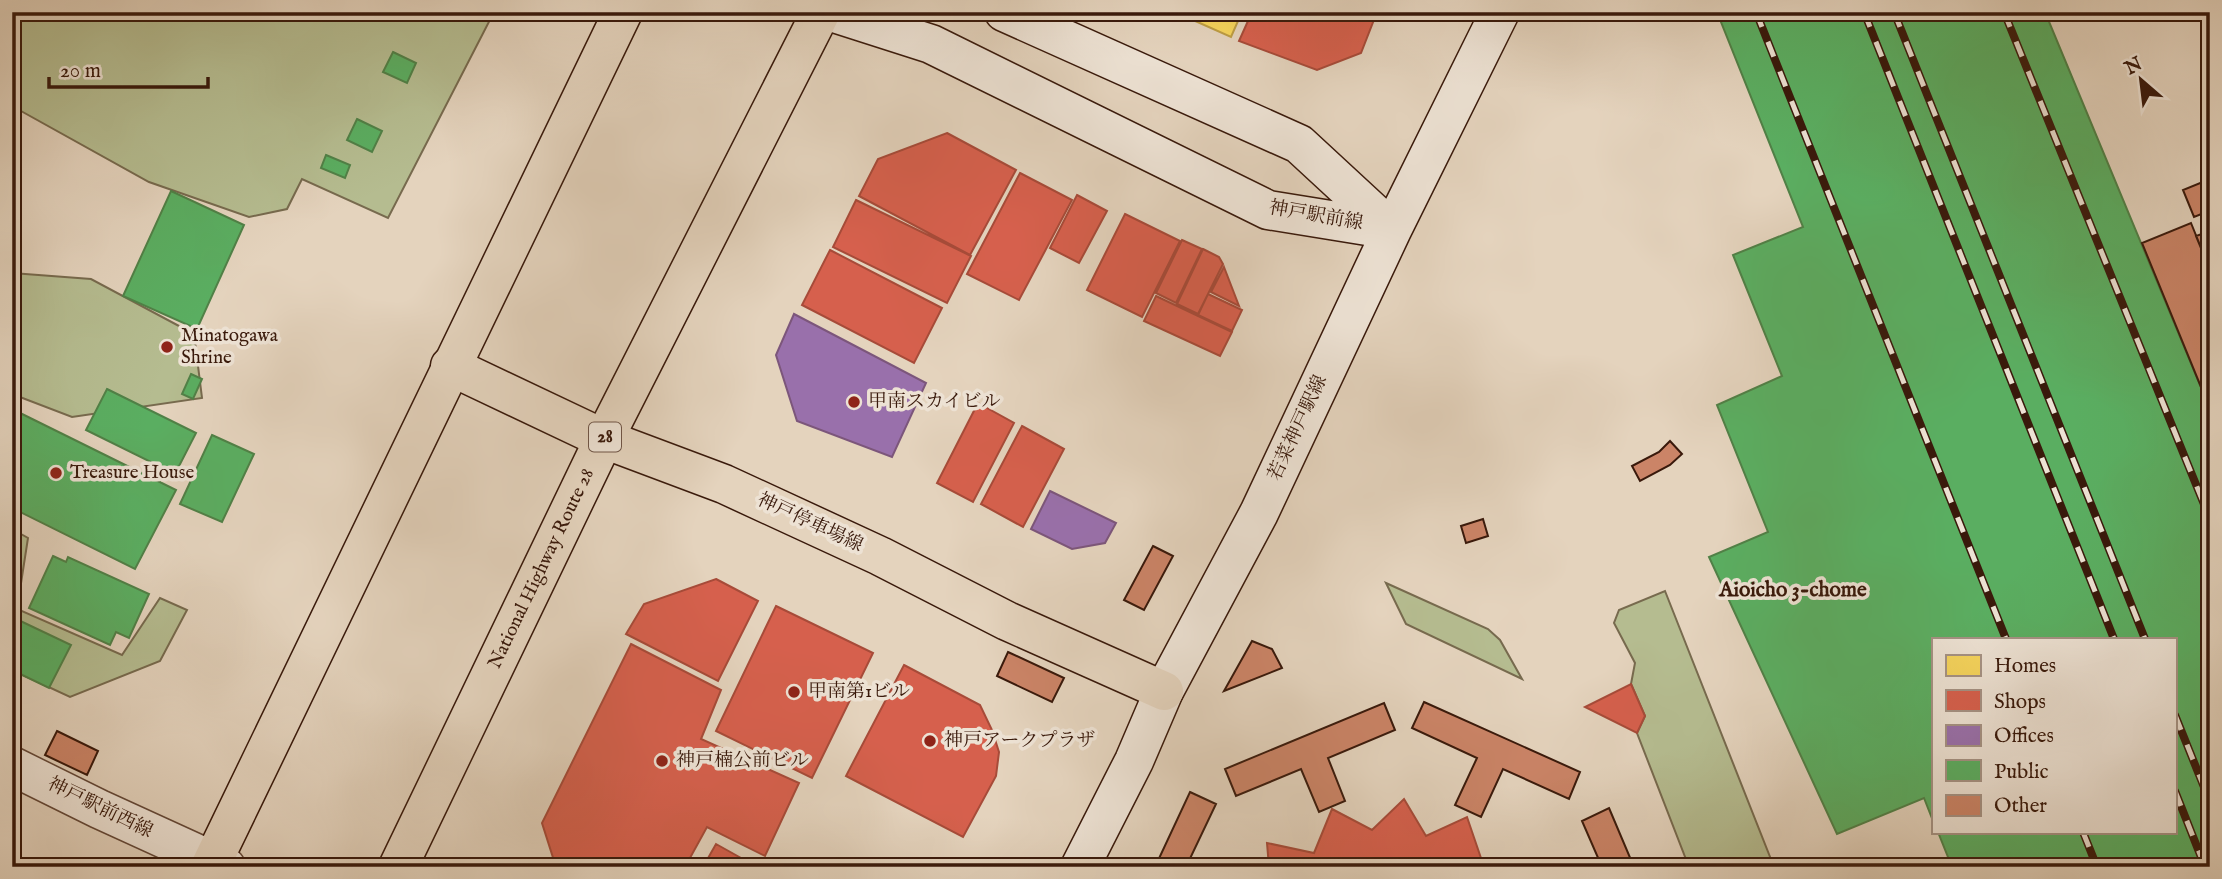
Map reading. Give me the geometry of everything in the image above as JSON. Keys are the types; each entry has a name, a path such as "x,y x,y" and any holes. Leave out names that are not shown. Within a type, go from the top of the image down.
{"main road":[{"path":"216,865 450,366 623,12"},
{"name":"National Highway Route 28","path":"398,867 604,439 821,12"},
{"name":"神戸停車場線","path":"450,366 604,439 724,484 880,556 1007,621 1164,691"}],"street":[{"name":"神戸駅前線","path":"831,12 931,44 1268,210 1392,230"},
{"name":"神戸駅前線","path":"1004,12 1299,144 1392,230"},
{"name":"若菜神戸駅線","path":"1086,855 1134,761 1164,691 1259,513 1392,230 1500,12"},
{"name":"神戸駅前西線","path":"12,766 216,865"}],"green space":[{"path":"12,12 494,12 388,218 302,179 287,209 249,217 149,182 12,106"},
{"path":"12,273 91,279 194,334 202,398 72,417 12,394"},
{"path":"12,529 28,538 17,609 122,655 160,598 187,610 160,661 70,697 12,670"},
{"path":"1386,583 1488,629 1500,640 1522,679 1406,624"},
{"path":"1665,591 1774,867 1689,867 1637,733 1645,716 1631,684 1635,663 1614,623 1619,610"}],"building: Homes":[{"path":"1175,12 1242,12 1231,37"}],"building: Shops":[{"path":"1252,12 1377,12 1361,53 1317,70 1239,41"},
{"path":"947,133 1016,170 970,255 859,196 878,159"},
{"path":"1020,173 1072,200 1019,300 967,274"},
{"path":"1077,195 1107,211 1079,263 1050,248"},
{"path":"856,200 971,256 947,303 833,247"},
{"path":"1125,214 1180,241 1142,317 1087,290"},
{"path":"1182,240 1202,249 1176,303 1156,293"},
{"path":"1203,249 1219,257 1223,264 1198,314 1177,304"},
{"path":"830,250 942,308 914,363 802,305"},
{"path":"1224,267 1239,306 1211,292"},
{"path":"1208,294 1242,310 1232,331 1198,315"},
{"path":"1156,296 1232,332 1220,356 1144,321"},
{"path":"978,403 1014,423 973,502 937,483"},
{"path":"1022,426 1064,449 1023,527 981,504"},
{"path":"716,579 758,601 718,681 626,634 644,604"},
{"name":"甲南第1ビル","path":"776,606 873,653 812,778 716,731"},
{"name":"神戸楠公前ビル","path":"631,644 721,690 701,739 799,783 765,856 707,827 685,867 556,867 542,823"},
{"name":"神戸アークプラザ","path":"904,665 980,705 992,730 999,752 996,776 963,837 846,776"},
{"path":"1631,684 1645,716 1637,733 1585,707"},
{"path":"1404,799 1426,836 1467,817 1482,861 1529,861 1528,867 1269,867 1267,843 1314,853 1332,809 1372,830"},
{"path":"716,844 757,867 703,867"}],"building: Offices":[{"name":"甲南スカイビル","path":"794,314 926,383 892,457 797,421 776,355"},
{"path":"1050,491 1116,523 1105,543 1072,549 1031,529"}],"building: Public":[{"path":"1717,12 2045,12 2210,409 2210,867 1952,867 1939,834 2176,834 2176,638 1932,638 1932,818 1924,798 1837,834 1709,557 1768,532 1717,405 1782,376 1733,255 1803,227"},
{"path":"393,52 416,63 407,83 383,72"},
{"path":"357,119 382,131 372,152 347,140"},
{"path":"326,155 350,165 345,178 321,168"},
{"path":"171,191 244,225 197,329 123,296"},
{"path":"191,374 202,379 193,399 182,394"},
{"path":"107,389 196,433 175,474 86,430"},
{"path":"12,409 176,490 135,569 12,508"},
{"path":"212,435 254,454 222,522 180,504"},
{"path":"53,556 66,562 68,557 149,594 129,638 116,632 110,645 29,608"},
{"path":"12,617 71,645 49,688 12,670"}],"building: Other":[{"path":"2210,179 2210,213 2209,211 2194,217 2183,190"},
{"path":"2191,223 2210,270 2210,409 2142,243"},
{"path":"2210,231 2210,270 2196,236"},
{"path":"1670,441 1682,454 1670,465 1640,481 1632,466 1659,452"},
{"path":"1483,519 1488,536 1466,543 1461,526"},
{"path":"1153,546 1173,556 1144,610 1124,600"},
{"path":"1252,641 1272,649 1282,668 1224,691"},
{"path":"1008,652 1064,678 1052,702 997,676"},
{"path":"1424,702 1580,772 1569,799 1503,769 1481,817 1455,805 1477,758 1412,728"},
{"path":"1384,703 1395,730 1328,758 1345,801 1319,812 1301,769 1236,796 1225,769"},
{"path":"57,731 98,751 87,775 45,755"},
{"path":"1190,792 1216,804 1186,867 1155,867"},
{"path":"1609,808 1634,867 1602,867 1582,821"}],"railway":[{"path":"1756,12 2006,638"},
{"path":"1864,12 2114,638"},
{"path":"1894,12 2145,638"},
{"path":"2004,12 2210,519"},
{"path":"2176,717 2210,802"},
{"path":"2176,794 2205,867"},
{"path":"2084,834 2097,867"}],"place":[{"name":"Minatogawa Shrine","path":"167,347"},
{"name":"甲南スカイビル","path":"854,402"},
{"name":"Treasure House","path":"56,473"},
{"name":"甲南第1ビル","path":"794,692"},
{"name":"神戸アークプラザ","path":"930,741"},
{"name":"神戸楠公前ビル","path":"662,761"}],"district":[{"name":"Aioicho 3-chome","path":"1793,590"}]}
